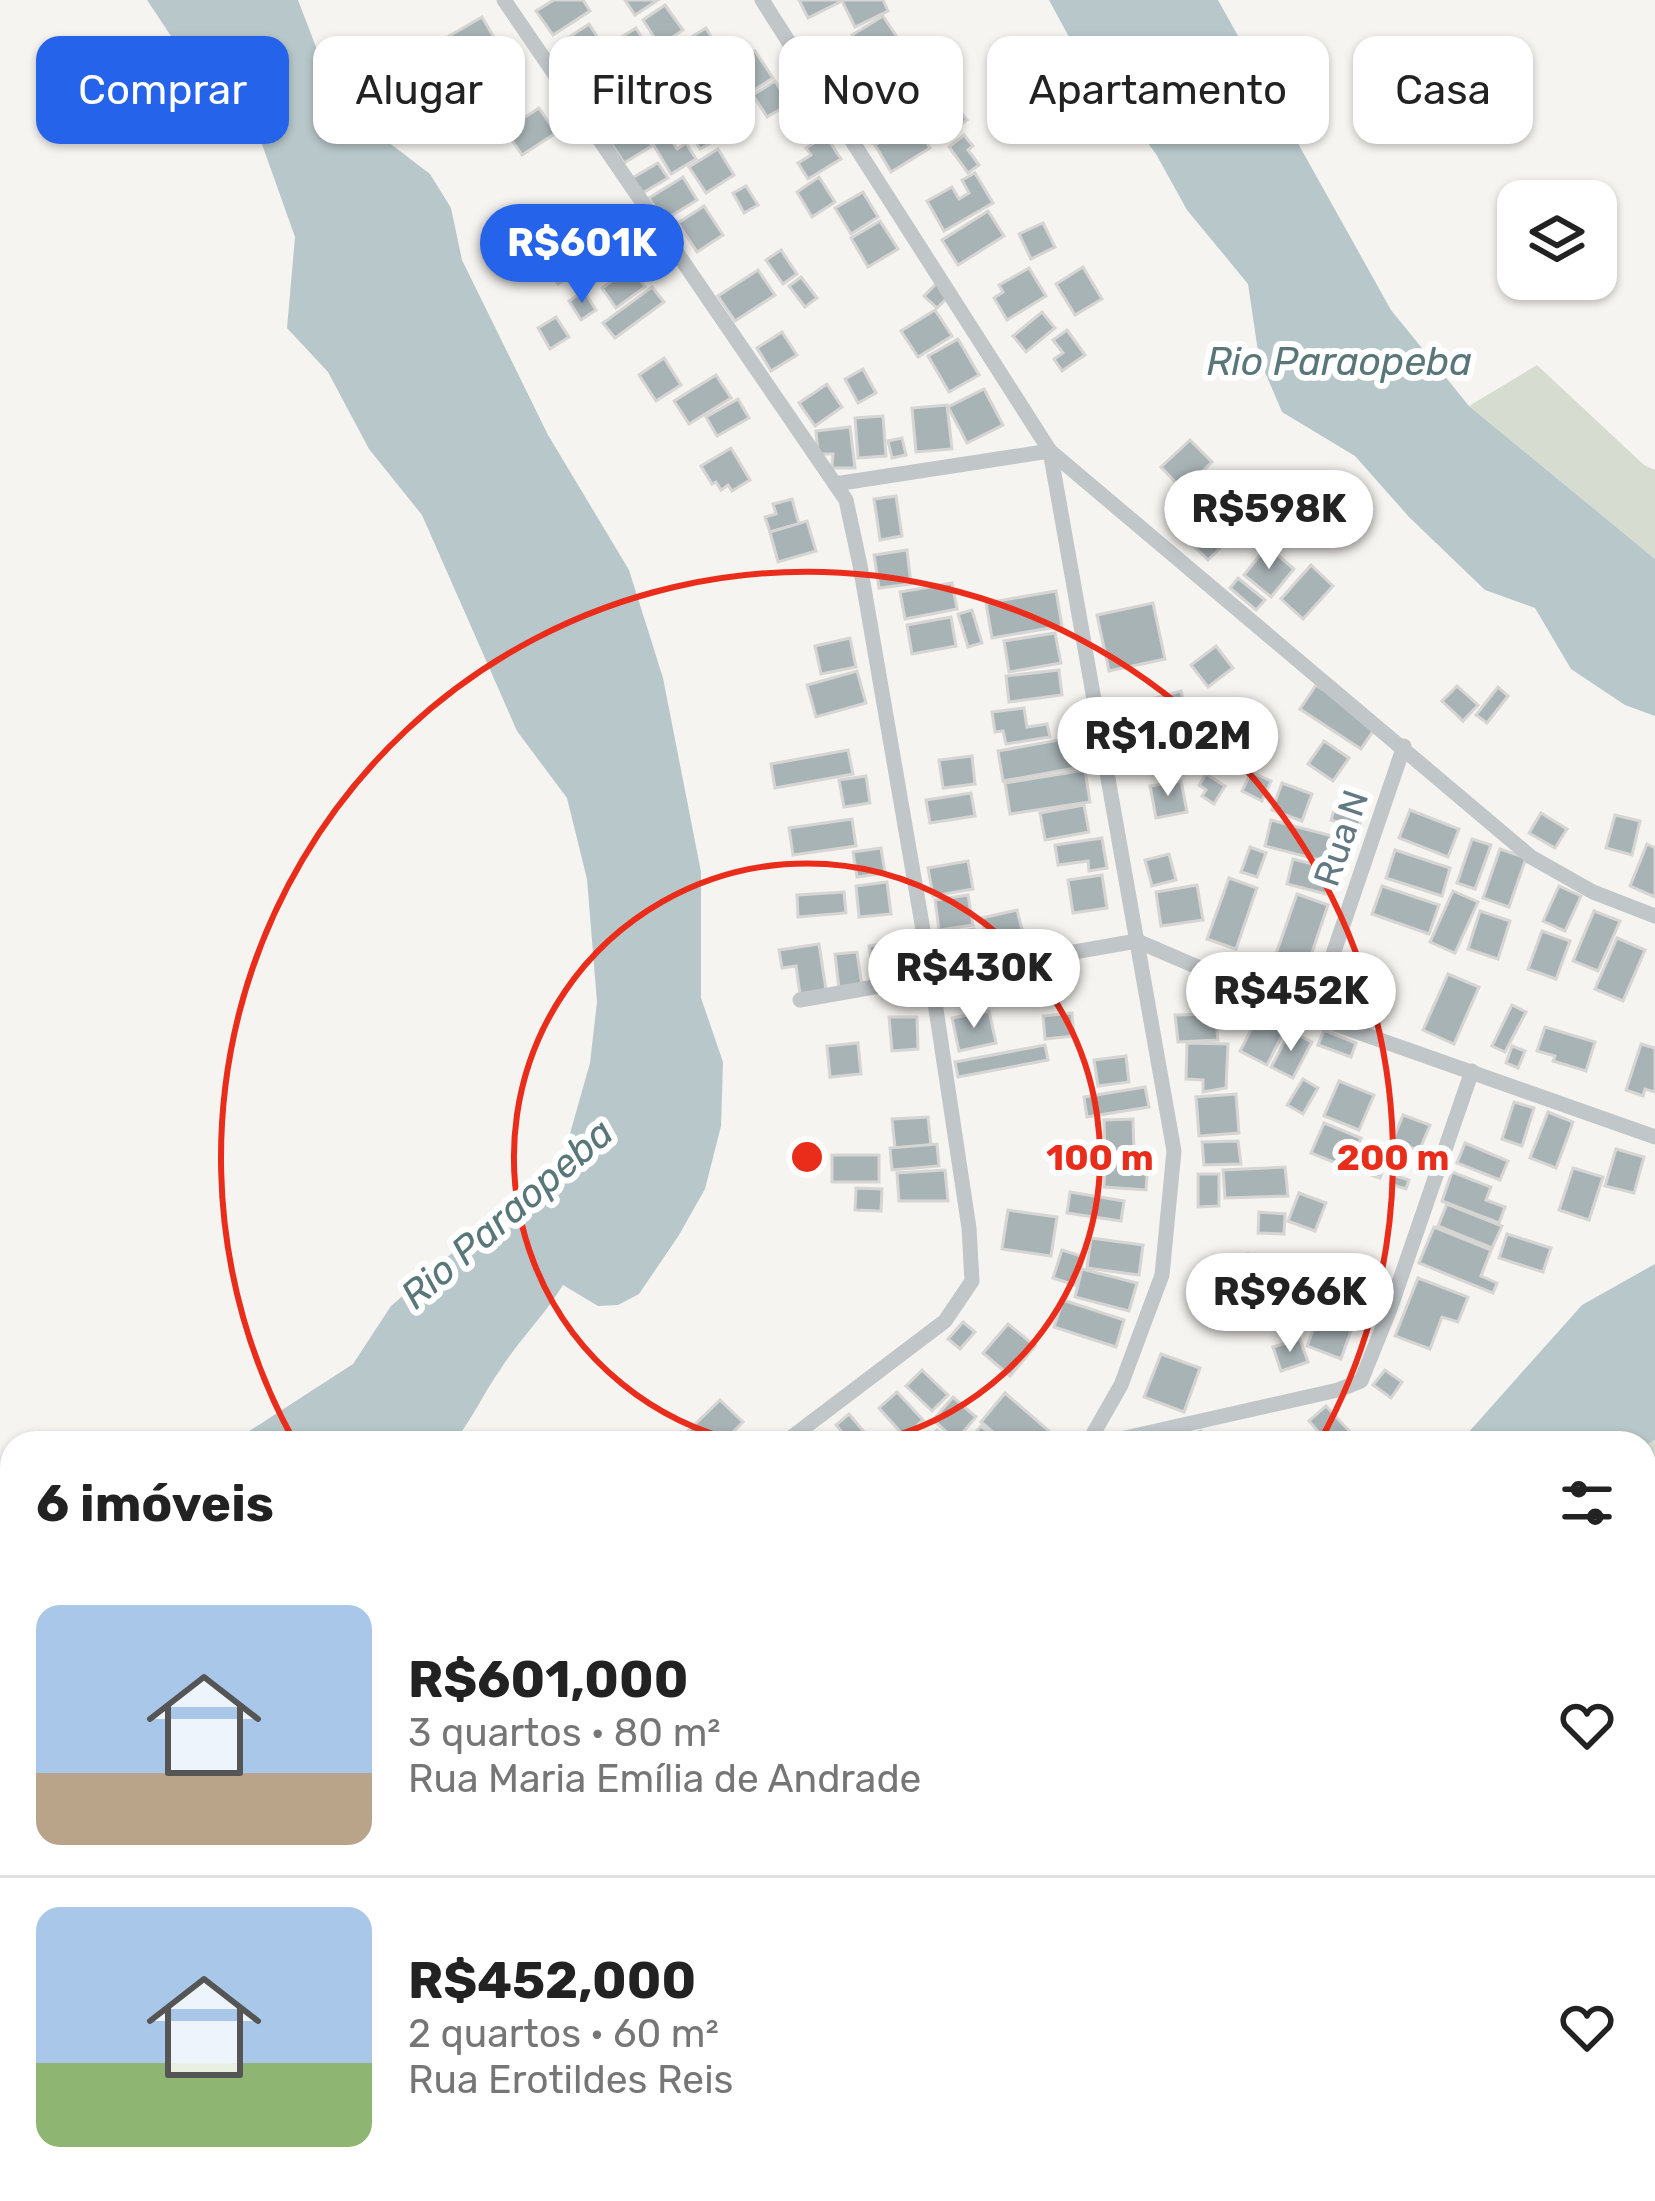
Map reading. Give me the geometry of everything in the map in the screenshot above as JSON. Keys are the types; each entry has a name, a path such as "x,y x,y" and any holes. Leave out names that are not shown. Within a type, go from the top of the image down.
{"street":[{"path":"504,0 835,484 845,500 860,565 931,976 969,1228 972,1281 944,1322 800,1431"},
{"path":"762,0 1050,451 1531,857 1593,892 1655,916"},
{"path":"835,484 1050,451"},
{"path":"1050,451 1174,1151 1162,1275 1121,1385 1095,1431"},
{"name":"Rua N","path":"1312,1016 1403,746"},
{"path":"800,1000 1137,941 1312,1016 1655,1137"},
{"path":"1155,1431 1360,1381 1390,1309 1472,1071"}],"shaded area":[{"path":"1537,365 1655,470 1655,559 1469,406"}],"water":[{"name":"Rio Paraopeba","path":"147,0 298,0 313,39 313,144 391,144 430,174 451,208 462,260 548,435 629,570 663,678 701,872 701,998 723,1062 721,1126 705,1189 639,1294 618,1305 598,1306 563,1285 507,1359 462,1431 250,1431 353,1364 391,1306 458,1248 534,1202 567,1144 590,1063 597,1002 587,879 567,798 517,731 422,515 369,449 328,372 287,328 295,237 262,144 289,144 289,36 171,36"},
{"name":"Rio Paraopeba","path":"1049,0 1218,0 1238,36 1068,36"},
{"name":"Rio Paraopeba","path":"1149,144 1298,144 1391,310 1469,406 1655,559 1655,716 1625,705 1571,669 1535,608 1485,590 1409,517 1355,456 1282,412 1259,358 1248,284 1187,210"},
{"path":"1655,1264 1655,1431 1470,1431 1582,1305"}],"building":[{"path":"554,0 583,0 590,11 553,35 536,11"},
{"path":"625,0 658,0 635,15"},
{"path":"799,0 883,0 888,11 855,27 842,1 808,18"},
{"path":"665,5 683,30 674,36 653,36 643,20"},
{"path":"883,16 896,36 853,36"},
{"path":"482,17 493,36 449,36"},
{"path":"589,24 597,36 571,36"},
{"path":"755,51 773,78 755,89"},
{"path":"775,81 779,110 767,117 755,94"},
{"path":"539,108 549,123 549,138 522,155 515,144 525,144 525,117"},
{"path":"963,136 973,146 968,150 979,165 968,173 949,147 963,144"},
{"path":"612,144 651,144 652,146 624,163"},
{"path":"653,144 674,144 677,149 687,144 696,159 671,174"},
{"path":"831,144 841,159 808,179 798,163 811,155 806,148"},
{"path":"927,144 930,148 891,172 875,145"},
{"path":"718,149 734,175 706,193 689,167"},
{"path":"658,163 668,178 641,194 632,178"},
{"path":"975,173 993,203 944,231 927,201 952,187 959,199 969,193 962,180"},
{"path":"683,177 697,200 663,221 649,198"},
{"path":"819,177 835,202 812,217 797,192"},
{"path":"746,186 758,205 744,213 733,193"},
{"path":"863,192 878,217 851,234 835,208"},
{"path":"704,206 723,235 697,252 678,223"},
{"path":"988,211 1004,236 958,265 942,240"},
{"path":"880,221 898,249 868,267 851,238"},
{"path":"1043,223 1055,247 1031,259 1019,234"},
{"path":"623,225 635,247 617,257 604,236"},
{"path":"593,244 610,272 581,290 572,275 558,284 550,270"},
{"path":"781,250 797,274 783,284 766,260"},
{"path":"631,267 645,287 616,308 602,288"},
{"path":"1083,267 1102,299 1075,315 1056,284"},
{"path":"1029,268 1046,296 1007,320 994,298 1003,292 999,285"},
{"path":"758,270 775,295 735,321 718,296"},
{"path":"801,277 817,298 805,307 789,286"},
{"path":"936,284 949,296 937,308 924,296"},
{"path":"652,287 664,302 615,338 603,323"},
{"path":"584,291 596,310 581,320 569,301"},
{"path":"935,310 952,336 918,357 901,331"},
{"path":"1042,312 1055,328 1026,352 1013,336"},
{"path":"556,317 569,337 550,349 538,328"},
{"path":"1067,330 1085,355 1062,371 1054,359 1063,353 1053,340"},
{"path":"782,332 797,355 771,371 757,348"},
{"path":"958,339 979,375 949,392 928,356"},
{"path":"664,358 681,385 656,401 639,375"},
{"path":"863,369 876,393 858,403 845,379"},
{"path":"716,375 731,398 689,424 674,401"},
{"path":"827,384 842,407 815,426 799,403"},
{"path":"984,389 1003,425 967,443 948,407"},
{"path":"738,399 749,418 717,436 706,417"},
{"path":"947,405 952,449 916,452 912,408"},
{"path":"883,416 886,456 858,458 855,418"},
{"path":"850,427 855,468 832,468 833,454 818,454 816,431"},
{"path":"902,438 906,455 892,458 888,441"},
{"path":"1190,440 1212,462 1183,490 1161,467"},
{"path":"731,448 750,480 732,491 728,485 721,490 701,466"},
{"path":"896,496 902,536 880,540 874,499"},
{"path":"792,499 799,524 770,532 765,517 776,514 773,504"},
{"path":"1231,500 1250,519 1208,560 1189,541"},
{"path":"807,521 816,551 778,562 770,532"},
{"path":"1267,546 1294,569 1271,597 1244,575"},
{"path":"907,550 911,584 879,588 874,555"},
{"path":"1311,565 1333,586 1303,619 1281,599"},
{"path":"1238,578 1265,600 1256,610 1230,588"},
{"path":"952,583 957,609 905,619 900,592"},
{"path":"1056,591 1062,626 992,638 986,603"},
{"path":"1153,603 1165,659 1109,671 1097,615"},
{"path":"972,610 982,643 968,647 958,614"},
{"path":"951,617 956,646 912,654 907,625"},
{"path":"1055,633 1061,663 1009,672 1004,641"},
{"path":"850,638 856,667 821,674 815,646"},
{"path":"1216,646 1233,668 1208,687 1191,665"},
{"path":"1059,670 1062,695 1009,702 1006,676"},
{"path":"857,671 866,703 816,717 807,685"},
{"path":"1316,685 1377,725 1361,749 1300,709"},
{"path":"1457,686 1478,705 1463,721 1442,701"},
{"path":"1498,687 1508,696 1487,723 1476,715"},
{"path":"1181,691 1191,729 1136,745 1125,706"},
{"path":"1024,708 1027,727 1047,724 1050,737 1006,744 1003,731 995,732 992,712"},
{"path":"1081,736 1086,766 1003,781 998,751"},
{"path":"1324,741 1349,758 1333,781 1308,764"},
{"path":"1154,748 1157,765 1133,768 1130,752"},
{"path":"848,750 853,774 775,788 771,764"},
{"path":"972,756 975,784 943,788 939,760"},
{"path":"1085,770 1090,802 1010,814 1005,783"},
{"path":"1251,772 1271,781 1262,801 1242,791"},
{"path":"1206,774 1225,786 1214,804 1202,796 1206,790 1199,785"},
{"path":"866,776 870,803 844,807 839,780"},
{"path":"1181,781 1187,812 1156,818 1150,786"},
{"path":"1282,783 1312,794 1302,821 1272,810"},
{"path":"971,793 975,816 930,823 926,800"},
{"path":"1336,804 1363,813 1358,829 1331,820"},
{"path":"1084,805 1089,832 1045,840 1040,813"},
{"path":"1410,810 1459,829 1448,857 1399,838"},
{"path":"1541,813 1567,829 1555,848 1529,833"},
{"path":"1615,815 1640,821 1632,855 1606,848"},
{"path":"852,819 856,846 793,855 789,828"},
{"path":"1271,820 1351,841 1348,850 1335,847 1331,863 1265,846"},
{"path":"1102,838 1107,868 1089,871 1088,861 1058,865 1055,845"},
{"path":"1472,839 1491,845 1475,889 1457,883"},
{"path":"1647,844 1655,848 1655,897 1630,886"},
{"path":"1250,847 1266,853 1257,877 1241,872"},
{"path":"881,848 885,873 857,877 853,852"},
{"path":"1500,849 1526,858 1509,907 1483,898"},
{"path":"1395,850 1450,868 1442,896 1386,878"},
{"path":"1169,854 1176,880 1152,886 1145,860"},
{"path":"1293,859 1332,869 1326,894 1287,884"},
{"path":"968,861 973,889 933,896 928,868"},
{"path":"1102,875 1107,908 1073,913 1068,880"},
{"path":"1229,878 1257,888 1236,949 1207,939"},
{"path":"887,882 891,914 859,917 856,886"},
{"path":"1197,885 1203,920 1161,926 1156,892"},
{"path":"1382,886 1439,905 1429,934 1372,914"},
{"path":"1559,886 1581,896 1565,931 1543,921"},
{"path":"1453,891 1478,902 1455,953 1430,942"},
{"path":"844,892 846,913 798,917 797,895"},
{"path":"1297,894 1328,905 1302,982 1270,971"},
{"path":"968,895 973,925 939,930 935,900"},
{"path":"1017,910 1025,941 989,950 982,918"},
{"path":"1480,911 1510,921 1498,959 1468,949"},
{"path":"1594,911 1620,921 1598,971 1573,961"},
{"path":"974,929 979,955 941,962 938,944 946,943 945,934"},
{"path":"1542,931 1570,941 1556,979 1528,969"},
{"path":"1617,938 1645,950 1623,1001 1595,989"},
{"path":"893,942 898,975 875,978 869,946"},
{"path":"819,944 826,990 800,994 796,966 782,968 779,950"},
{"path":"857,952 862,986 839,989 835,954"},
{"path":"1448,974 1479,987 1454,1044 1423,1030"},
{"path":"1512,1005 1526,1012 1505,1052 1492,1046"},
{"path":"989,1011 996,1043 959,1051 952,1018"},
{"path":"1072,1013 1074,1036 1045,1039 1043,1016"},
{"path":"1215,1014 1218,1040 1178,1042 1175,1015"},
{"path":"1259,1014 1286,1028 1267,1065 1240,1051"},
{"path":"889,1017 917,1017 918,1049 892,1051"},
{"path":"1545,1027 1595,1042 1586,1071 1537,1051"},
{"path":"1324,1030 1356,1043 1351,1057 1318,1045"},
{"path":"1290,1031 1312,1042 1293,1078 1271,1067"},
{"path":"858,1043 861,1074 830,1077 827,1046"},
{"path":"1187,1043 1228,1044 1226,1088 1203,1092 1203,1080 1186,1079"},
{"path":"1641,1044 1655,1048 1655,1092 1645,1089 1643,1096 1626,1090"},
{"path":"1045,1045 1048,1060 958,1077 955,1062"},
{"path":"1512,1046 1525,1051 1518,1068 1506,1063"},
{"path":"1126,1056 1129,1082 1098,1086 1094,1060"},
{"path":"1303,1079 1318,1088 1303,1114 1287,1105"},
{"path":"1339,1081 1374,1095 1359,1130 1324,1116"},
{"path":"1145,1087 1149,1107 1087,1117 1084,1097"},
{"path":"1236,1094 1239,1133 1199,1136 1196,1097"},
{"path":"1514,1102 1534,1108 1522,1146 1502,1139"},
{"path":"1548,1112 1573,1122 1556,1168 1530,1158"},
{"path":"1403,1115 1430,1125 1419,1151 1393,1140"},
{"path":"928,1117 931,1145 895,1148 892,1119"},
{"path":"1133,1119 1134,1152 1105,1152 1104,1120"},
{"path":"1324,1123 1361,1138 1348,1168 1311,1153"},
{"path":"1238,1141 1241,1164 1204,1165 1202,1142"},
{"path":"1465,1143 1508,1161 1500,1180 1457,1163"},
{"path":"937,1144 939,1166 892,1170 890,1148"},
{"path":"1616,1149 1644,1157 1634,1193 1605,1186"},
{"path":"832,1155 879,1155 879,1182 832,1182"},
{"path":"1105,1159 1148,1161 1146,1190 1104,1187"},
{"path":"1364,1159 1384,1166 1380,1178 1360,1171"},
{"path":"1285,1167 1288,1196 1225,1198 1223,1170"},
{"path":"1573,1168 1603,1177 1589,1220 1559,1210"},
{"path":"945,1170 948,1201 899,1201 897,1173"},
{"path":"1452,1172 1491,1187 1486,1200 1505,1207 1499,1223 1442,1201"},
{"path":"1198,1174 1219,1174 1219,1206 1198,1207"},
{"path":"1393,1175 1409,1180 1406,1189 1390,1184"},
{"path":"856,1188 882,1189 881,1211 855,1210"},
{"path":"1070,1192 1124,1201 1121,1221 1067,1213"},
{"path":"1299,1193 1326,1203 1315,1231 1288,1221"},
{"path":"1447,1204 1502,1226 1492,1248 1438,1226"},
{"path":"1008,1210 1057,1217 1051,1256 1002,1249"},
{"path":"1259,1212 1285,1214 1284,1234 1258,1233"},
{"path":"1434,1227 1491,1250 1481,1276 1497,1283 1493,1293 1419,1263"},
{"path":"1507,1234 1551,1248 1543,1272 1499,1258"},
{"path":"1091,1238 1143,1245 1139,1275 1087,1268"},
{"path":"1062,1250 1084,1257 1075,1285 1053,1278"},
{"path":"1248,1254 1281,1260 1277,1286 1244,1281"},
{"path":"1082,1269 1137,1283 1129,1311 1075,1297"},
{"path":"1312,1270 1345,1283 1337,1305 1304,1292"},
{"path":"1418,1278 1468,1297 1458,1322 1442,1317 1430,1349 1395,1336"},
{"path":"1286,1294 1294,1318 1267,1327 1259,1303"},
{"path":"1063,1300 1124,1320 1116,1347 1054,1327"},
{"path":"1321,1310 1354,1322 1341,1359 1307,1346"},
{"path":"963,1322 975,1332 960,1349 948,1339"},
{"path":"1008,1324 1035,1346 1010,1376 983,1353"},
{"path":"1300,1339 1308,1362 1281,1371 1273,1347"},
{"path":"1161,1354 1200,1368 1184,1412 1144,1397"},
{"path":"922,1370 948,1395 932,1411 906,1386"},
{"path":"1385,1370 1402,1382 1391,1398 1373,1385"},
{"path":"897,1392 923,1420 911,1431 900,1431 879,1408"},
{"path":"1005,1393 1049,1431 992,1431 981,1422"},
{"path":"953,1397 976,1417 964,1431 946,1431 933,1420"},
{"path":"720,1400 743,1422 734,1431 688,1431"},
{"path":"1326,1406 1349,1431 1318,1431 1309,1421"},
{"path":"849,1414 863,1431 841,1431 836,1425"}]}
